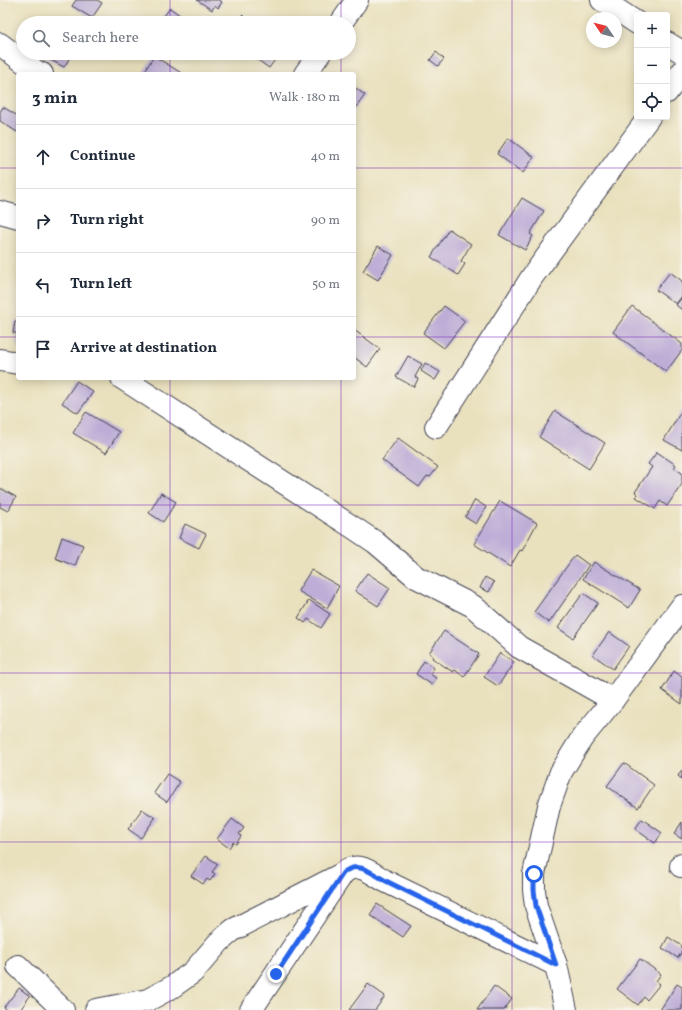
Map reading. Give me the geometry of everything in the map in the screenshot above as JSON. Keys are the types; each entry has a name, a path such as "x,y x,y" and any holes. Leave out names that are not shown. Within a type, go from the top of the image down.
{"street":[{"path":"346,16 357,0"},
{"path":"602,0 634,21"},
{"path":"0,44 16,56"},
{"path":"670,44 682,52"},
{"path":"21,60 37,72"},
{"path":"306,72 315,60"},
{"path":"670,88 682,72"},
{"path":"436,427 532,277 647,120"},
{"path":"0,212 16,216"},
{"path":"0,360 16,363"},
{"path":"125,380 375,542 416,577 473,606 519,647 613,700"},
{"path":"566,1010 556,965 536,906 535,896 534,874 549,806 561,772 582,738 613,700 682,606"},
{"path":"96,1010 148,1000 172,987 193,972 219,942 232,930 354,867 361,867 386,881 556,965"},
{"path":"251,1010 343,873"},
{"path":"18,966 63,1010"}],"building":[{"path":"76,0 97,0 102,3 93,16 89,16 72,6"},
{"path":"197,0 219,0 222,2 218,8 215,5 212,10"},
{"path":"170,8 181,16 164,16"},
{"path":"436,52 444,59 438,66 430,60"},
{"path":"51,60 68,60 64,67"},
{"path":"152,60 160,60 180,72 144,72"},
{"path":"258,60 275,60 269,68"},
{"path":"356,88 365,95 356,107"},
{"path":"3,107 16,115 16,131 0,121 0,112"},
{"path":"508,138 534,157 523,173 497,154"},
{"path":"522,198 544,211 530,234 533,236 525,250 499,235"},
{"path":"449,229 471,244 461,261 465,264 458,275 431,257"},
{"path":"378,246 393,255 378,280 363,271"},
{"path":"670,272 682,281 682,296 676,304 656,290"},
{"path":"682,297 682,310 676,305"},
{"path":"444,306 465,321 444,348 423,333"},
{"path":"632,306 682,344 682,350 666,372 613,332"},
{"path":"15,321 16,321 16,333 13,333"},
{"path":"356,331 380,349 367,367 356,359"},
{"path":"408,356 422,364 415,377 418,379 414,387 396,377"},
{"path":"425,363 440,372 435,380 421,371"},
{"path":"77,381 93,392 78,413 62,403"},
{"path":"682,410 682,450 664,440"},
{"path":"555,411 605,443 589,469 539,437"},
{"path":"86,412 119,432 106,453 73,433"},
{"path":"398,438 438,467 430,477 427,476 419,487 382,460"},
{"path":"657,452 676,465 674,468 682,473 682,484 667,506 660,501 655,509 636,497 638,494 635,492 652,467 648,464"},
{"path":"0,488 16,497 8,511 0,507"},
{"path":"161,493 176,502 163,522 149,513"},
{"path":"475,500 486,507 476,524 465,517"},
{"path":"500,501 537,523 522,551 520,550 510,567 474,544"},
{"path":"185,524 206,534 199,548 179,538"},
{"path":"62,537 83,545 75,566 55,558"},
{"path":"575,555 589,565 549,623 534,612"},
{"path":"594,562 640,590 629,608 583,579"},
{"path":"311,570 339,586 327,608 298,591"},
{"path":"367,573 390,588 378,606 355,591"},
{"path":"485,577 494,582 489,592 480,588"},
{"path":"583,593 598,603 573,638 558,628"},
{"path":"309,600 330,614 321,628 308,619 305,623 298,618"},
{"path":"444,631 479,654 464,677 455,670 453,672 432,658 433,656 429,653"},
{"path":"609,632 629,646 613,669 593,655"},
{"path":"500,653 514,662 498,686 484,677"},
{"path":"424,661 434,668 430,674 436,678 432,685 416,674"},
{"path":"674,671 682,677 682,704 662,690"},
{"path":"624,763 654,785 638,808 607,786"},
{"path":"682,770 682,779 678,776"},
{"path":"167,774 180,782 167,802 154,793"},
{"path":"142,809 155,818 141,838 128,829"},
{"path":"232,819 244,828 239,834 241,836 236,844 233,842 229,848 217,839"},
{"path":"642,819 662,833 655,843 635,829"},
{"path":"682,822 682,839 674,834"},
{"path":"206,856 218,864 212,872 215,874 210,881 207,879 203,884 191,876"},
{"path":"377,904 411,926 403,937 370,915"},
{"path":"668,937 682,946 682,951 678,958 662,948"},
{"path":"640,959 661,974 656,981 660,984 647,1000 644,997 638,1005 617,989"},
{"path":"368,984 385,996 375,1010 349,1010"},
{"path":"677,984 682,987 682,1009 660,1010"},
{"path":"494,986 512,999 504,1010 477,1010"},
{"path":"19,988 30,996 20,1010 7,1010 4,1007"}],"route":[{"path":"276,974 343,873 354,867 361,867 386,881 556,965 536,906 534,874"}]}
